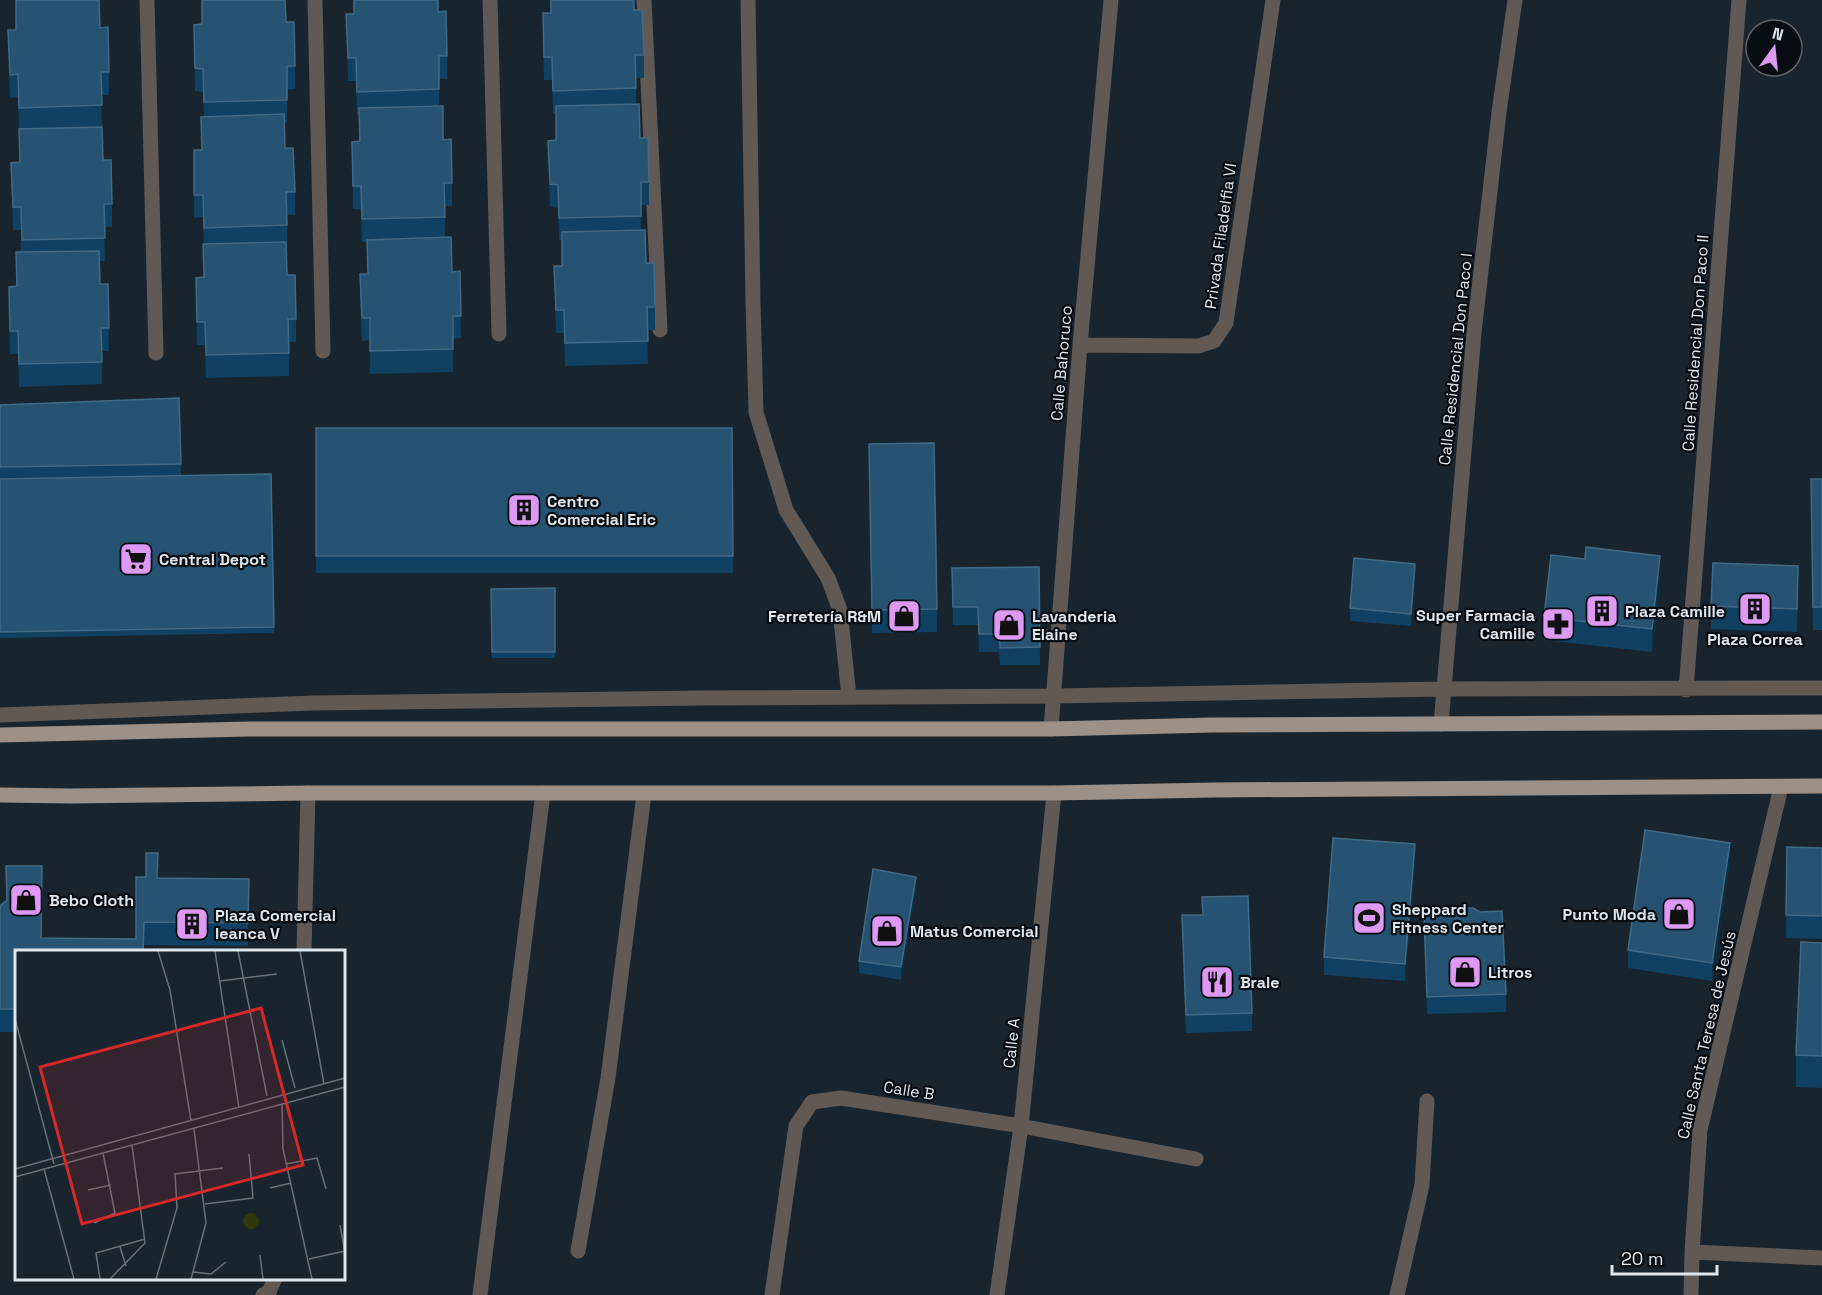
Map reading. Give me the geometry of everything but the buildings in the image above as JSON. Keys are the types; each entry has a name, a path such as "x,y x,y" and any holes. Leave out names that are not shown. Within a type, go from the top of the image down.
{"main road":[{"path":"0,735 306,729 1051,729 1441,723 1822,722"},
{"path":"0,795 1053,793 1822,786"}],"street":[{"path":"147,0 156,353"},
{"path":"315,0 323,351"},
{"path":"490,0 499,334"},
{"path":"644,0 660,330"},
{"path":"748,0 756,412 786,510 828,578 840,610 849,698"},
{"name":"Calle Bahoruco","path":"1051,729 1080,345 1111,0"},
{"name":"Privada Filadelfia VI","path":"1080,345 1199,346 1214,341 1226,323 1273,0"},
{"name":"Calle Residencial Don Paco I","path":"1441,723 1474,333 1499,112 1515,0"},
{"name":"Calle Residencial Don Paco II","path":"1686,690 1739,0"},
{"path":"0,715 314,703 1054,696 1444,689 1822,688"},
{"name":"Calle Santa Teresa de Jesús","path":"1691,1295 1700,1130 1781,787"},
{"path":"304,950 308,793"},
{"path":"480,1295 543,793"},
{"name":"Calle A","path":"997,1295 1021,1126 1053,793"},
{"path":"578,1251 608,1078 644,794"},
{"name":"Calle B","path":"772,1295 796,1126 812,1102 841,1098 1021,1126 1196,1159"},
{"path":"1397,1295 1422,1185 1426,1101"},
{"path":"1692,1252 1822,1258"},
{"path":"263,1295 269,1292 274,1280"}],"place":[{"name":"Centro Comercial Eric","path":"524,510"},
{"name":"Central Depot","path":"136,559"},
{"name":"Plaza Correa","path":"1755,609"},
{"name":"Plaza Camille","path":"1602,611"},
{"name":"Ferretería R&M","path":"904,616"},
{"name":"Super Farmacia Camille","path":"1558,624"},
{"name":"Lavanderia Elaine","path":"1009,625"},
{"name":"Bebo Cloth","path":"26,900"},
{"name":"Punto Moda","path":"1679,914"},
{"name":"Sheppard Fitness Center","path":"1369,918"},
{"name":"Plaza Comercial Ieanca V","path":"192,924"},
{"name":"Matus Comercial","path":"887,931"},
{"name":"Litros","path":"1465,972"},
{"name":"Brale","path":"1217,982"}]}
